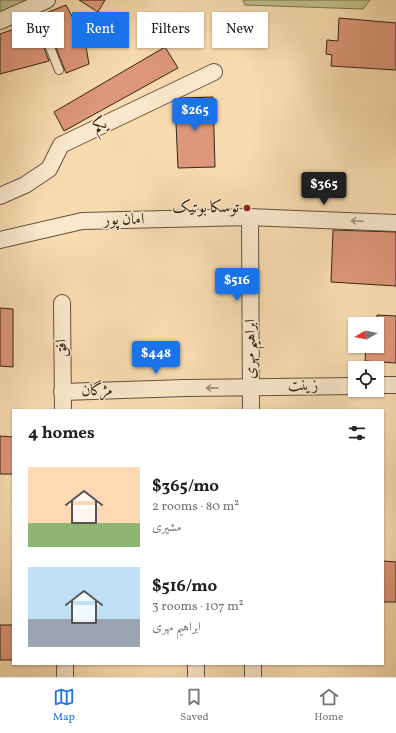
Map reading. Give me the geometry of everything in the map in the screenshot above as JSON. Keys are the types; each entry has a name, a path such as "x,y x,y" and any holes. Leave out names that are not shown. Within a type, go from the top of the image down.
{"street":[{"path":"0,21 41,3"},
{"name":"یکم","path":"0,196 25,185 49,169 61,145 214,72"},
{"name":"امان پور","path":"0,240 82,221 250,217 396,223"},
{"name":"ابراهیم مهری","path":"250,217 251,409"},
{"name":"افق","path":"62,303 63,409"},
{"path":"384,385 396,385"},
{"name":"زینت","path":"251,387 348,386"},
{"name":"مژگان","path":"62,392 251,387"},
{"path":"65,665 65,677"},
{"path":"196,665 196,677"},
{"path":"253,665 253,677"}],"lane":[{"path":"41,3 59,70"}],"green space":[{"path":"0,0 36,0 0,17"},
{"path":"243,0 370,0 363,9 245,5"}],"building":[{"path":"79,0 105,0 98,12"},
{"path":"66,5 72,16 72,48 86,48 89,64 66,73 56,48 64,48 64,12 48,12"},
{"path":"339,18 396,23 396,70 331,66 332,55 326,54 327,40 338,41"},
{"path":"12,30 12,48 44,48 49,61 0,74 0,34"},
{"path":"163,48 166,48 178,68 64,131 54,112"},
{"path":"213,97 215,167 178,168 175,101 181,98"},
{"path":"333,230 396,232 396,286 331,282"},
{"path":"0,308 13,309 13,367 0,366"},
{"path":"377,315 396,316 396,363 384,362 384,361 365,361 366,353 384,353 384,317 377,317"},
{"path":"0,436 12,437 12,474 0,474"},
{"path":"384,561 396,562 396,602 384,602"},
{"path":"0,625 12,625 12,660 0,660"}],"place":[{"name":"توسکا بوتیک","path":"247,208"}]}
